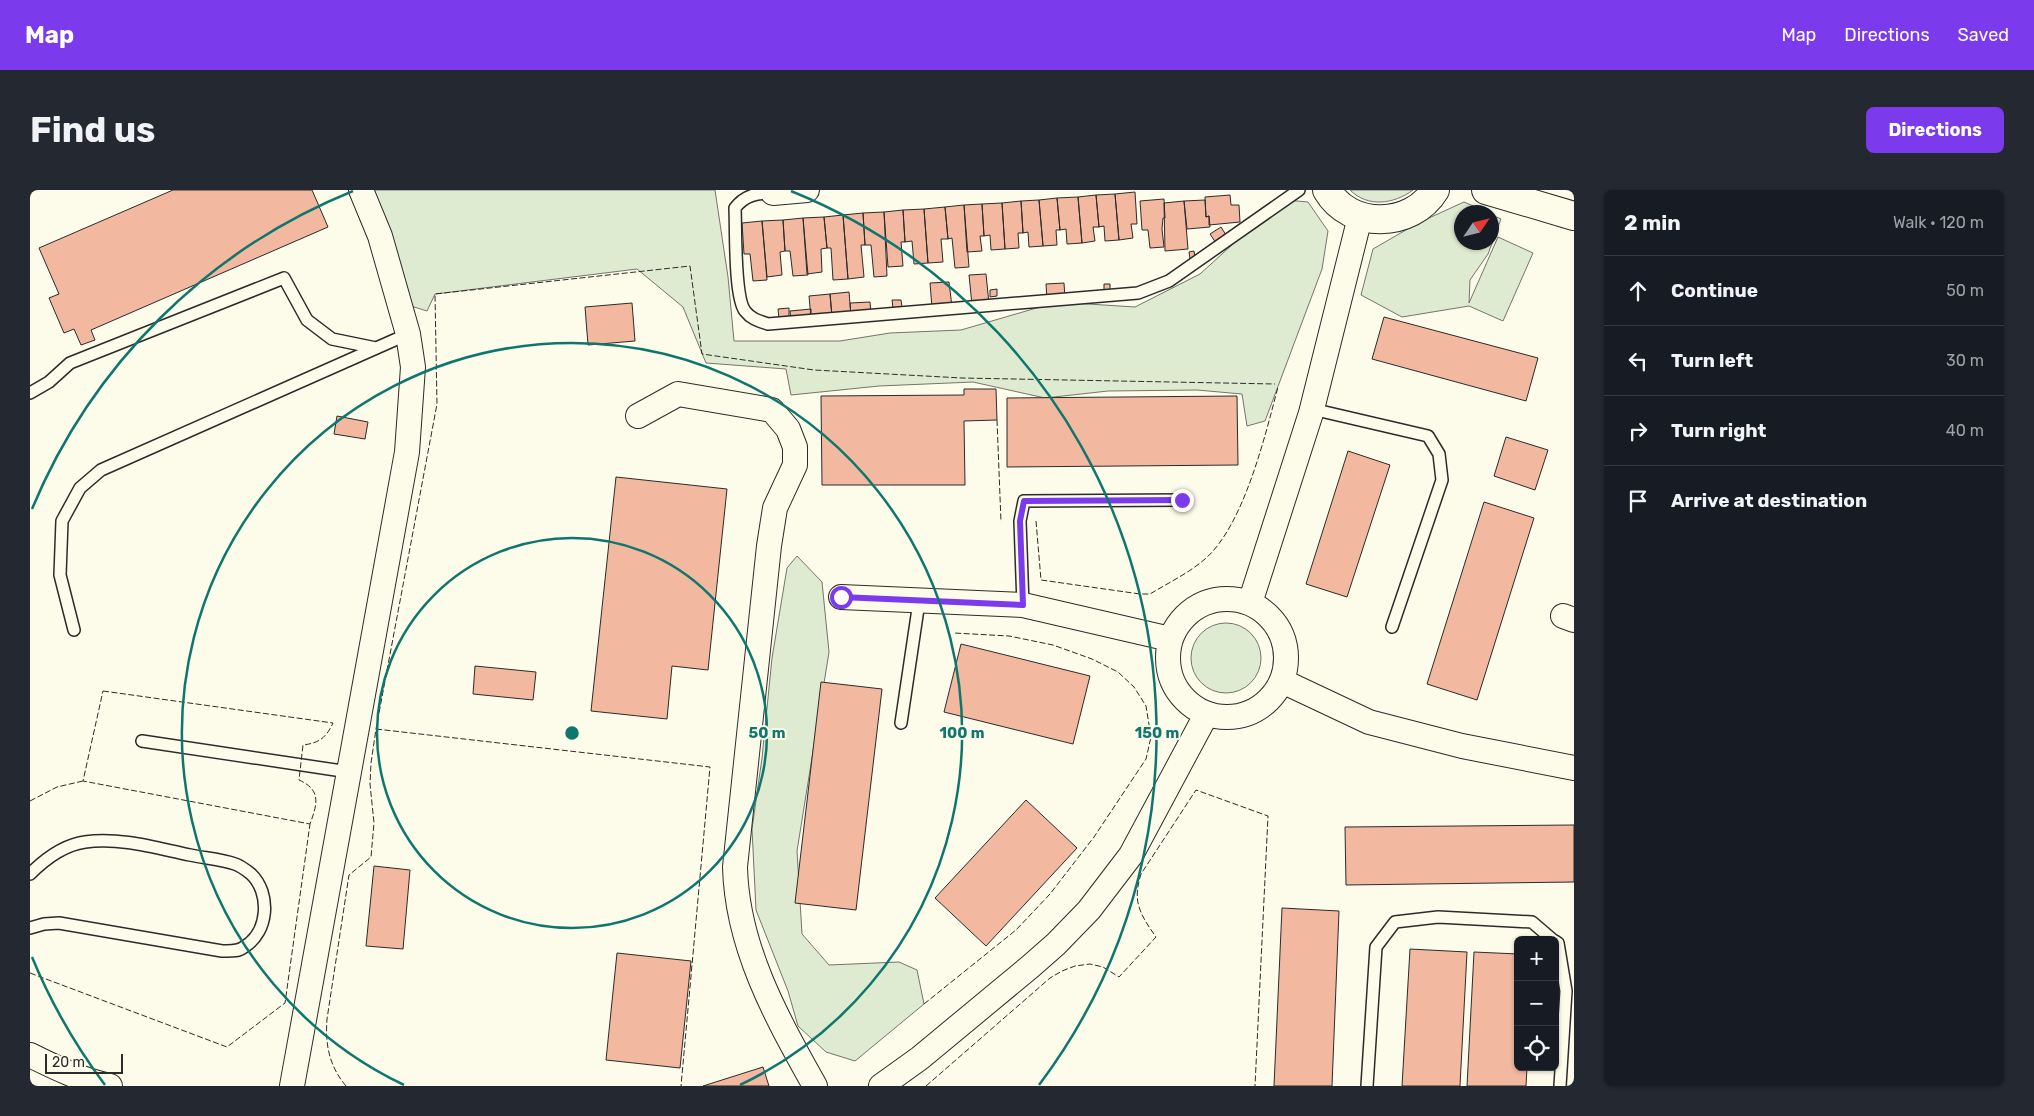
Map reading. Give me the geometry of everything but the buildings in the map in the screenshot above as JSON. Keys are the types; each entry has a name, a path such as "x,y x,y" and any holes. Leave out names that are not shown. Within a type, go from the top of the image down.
{"street":[{"path":"292,1086 408,452 413,367 408,334 380,236 361,190"},
{"path":"773,193 807,190"},
{"path":"1327,190 1340,206 1360,217 1377,220 1399,217 1412,212 1430,198 1435,190"},
{"path":"1486,190 1574,216"},
{"path":"1250,603 1312,409 1360,217"},
{"path":"638,416 678,394 739,403 772,410 788,429 795,447 794,465 775,508 768,546 735,868 736,884 750,952 758,974 783,1028 815,1086"},
{"path":"841,597 919,602 1023,605 1170,639"},
{"path":"1226,598 1250,603 1266,613 1278,627 1285,644 1287,663 1282,681 1270,700 1251,713 1229,718 1206,715 1190,706 1178,692 1170,676 1167,657 1170,639 1182,618 1202,603 1226,598"},
{"path":"1282,681 1370,722 1462,746 1574,768"},
{"path":"881,1086 920,1058 1031,966 1062,938 1098,900 1131,855 1206,715"},
{"path":"30,1055 56,1068 93,1082 110,1086"}],"lane":[{"path":"773,193 759,193 748,196 740,201 735,208 738,280 744,310 754,319 768,324 1138,292 1170,281 1299,190"},
{"path":"30,393 49,382 70,363 284,278 306,320 332,339 376,348"},
{"path":"74,630 60,575 60,566 62,521 80,488 101,470 408,334"},
{"path":"1312,409 1428,436 1439,454 1442,480 1392,627"},
{"path":"1023,605 1020,521 1024,501 1182,500"},
{"path":"901,723 919,602"},
{"path":"142,742 349,772"},
{"path":"30,874 42,862 70,846 84,842 126,842 234,864 252,876 260,887 266,908 259,930 252,940 245,947 235,951 222,951 59,923 44,924 30,928"},
{"path":"1367,1086 1376,947 1395,922 1438,917 1532,922 1549,936"},
{"path":"1559,950 1566,991 1560,1086"}],"green space":[{"path":"372,190 715,190 728,277 734,341 840,341 890,333 961,330 1057,302 1135,307 1200,274 1233,244 1275,199 1308,202 1328,231 1322,269 1265,421 1247,426 1242,394 1197,390 1108,391 1045,398 973,382 879,386 791,395 786,369 706,363 683,307 637,269 435,294 427,311 411,306"},
{"path":"1350,190 1413,190 1406,195 1389,201 1373,202 1357,196"},
{"path":"1464,202 1471,205 1457,205"},
{"path":"1454,207 1454,250 1489,250 1470,280 1469,303 1492,250 1499,250 1499,237 1533,253 1503,321 1469,306 1402,317 1361,295 1373,249 1418,223"},
{"path":"797,556 822,582 829,652 797,851 802,934 829,965 899,962 917,970 924,1004 855,1061 826,1052 798,1026 788,991 756,910 752,829 762,758 772,658 787,568"},
{"path":"1226,623 1245,629 1255,639 1261,658 1255,677 1245,687 1226,693 1207,687 1197,677 1191,658 1197,639 1207,629"}],"fence":[{"path":"346,1086 336,1071 329,1054 327,1019 349,875 371,857 374,823 370,784 371,763 437,404 435,294 690,266 702,354 814,370 962,378 1275,384"},
{"path":"1036,521 1041,580 1150,594 1205,559 1219,544 1231,525 1251,479 1267,430 1278,387"},
{"path":"997,420 1001,522"},
{"path":"924,1004 1016,930 1050,894 1094,837 1146,759 1151,737 1146,706 1134,687 1118,672 1092,659 1053,645 1009,636 954,633"},
{"path":"103,691 333,723 321,739 303,745 299,780 311,788 316,799 310,824 83,781 103,691"},
{"path":"376,729 710,767 681,1086"},
{"path":"30,801 57,787 83,781"},
{"path":"926,1086 1050,978 1075,966 1090,964 1103,967 1119,977 1156,937 1139,907 1138,884 1141,874 1196,790 1268,816 1255,1086"},
{"path":"30,973 227,1047 285,1003 310,824"}],"route":[{"path":"841,597 919,602 1023,605 1020,521 1024,501 1182,500"}]}
